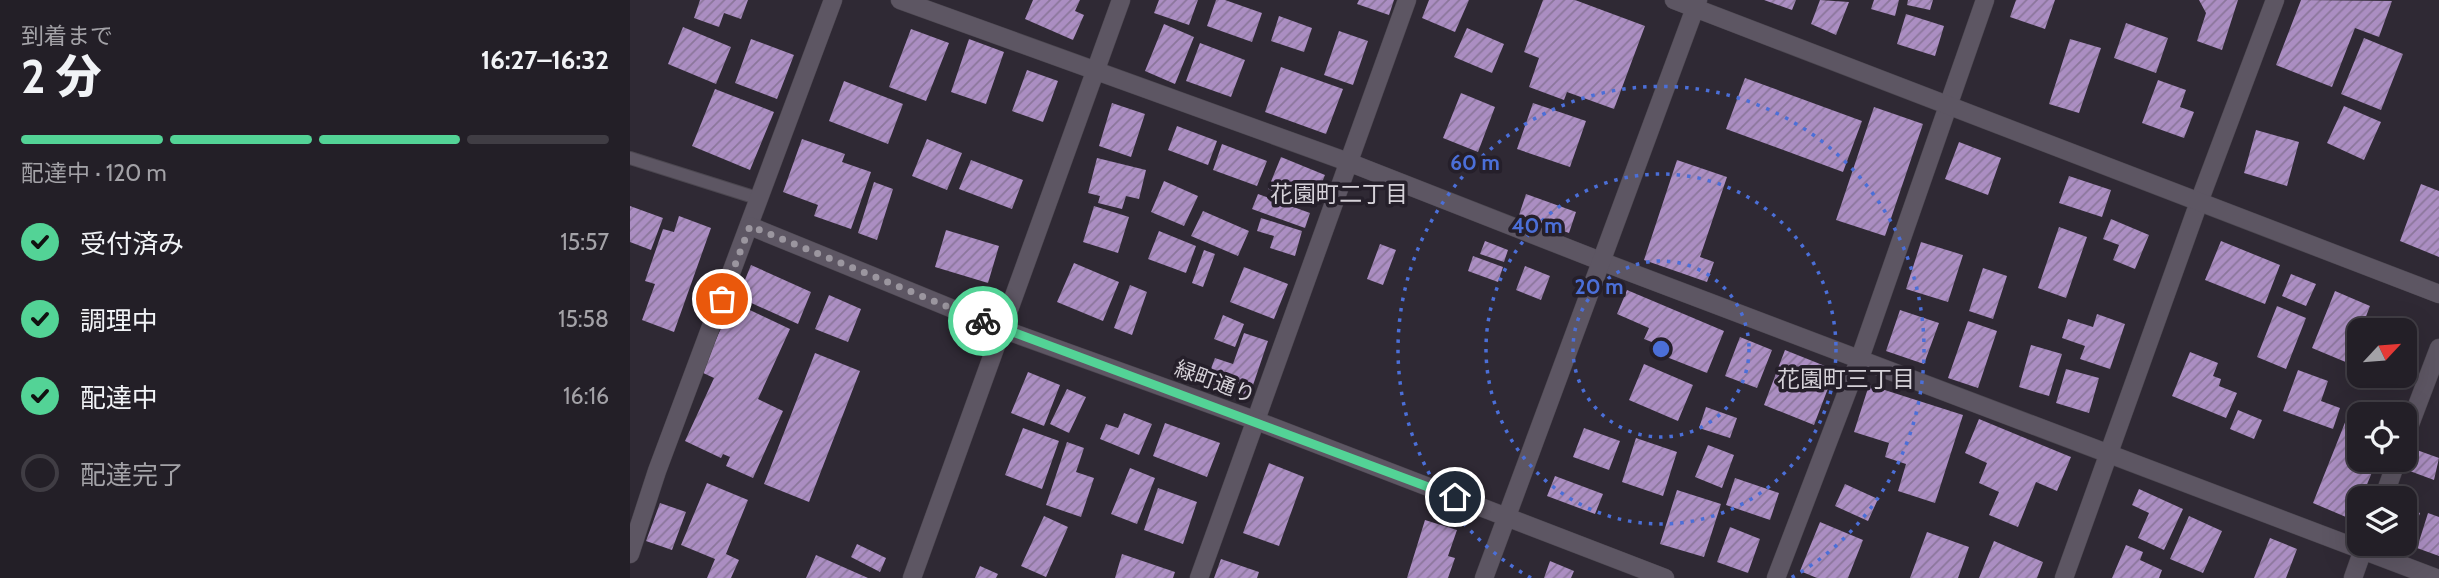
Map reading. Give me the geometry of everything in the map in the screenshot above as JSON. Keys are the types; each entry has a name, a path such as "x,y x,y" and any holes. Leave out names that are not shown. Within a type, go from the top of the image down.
{"street":[{"path":"630,554 657,471 833,0"},
{"path":"900,0 1348,162 2109,455 2347,542"},
{"path":"912,578 1121,0"},
{"path":"1199,578 1407,0"},
{"path":"1674,0 1697,4 1948,106 2439,294"},
{"path":"1776,578 1860,358 1985,0"},
{"path":"2064,578 2199,202 2275,0"},
{"path":"1484,578 1697,4"},
{"name":"緑町通り","path":"750,226 1002,329 1256,421 1665,578"},
{"path":"2417,406 2439,348"},
{"path":"2353,578 2361,556"},
{"path":"2383,556 2436,578"}],"lane":[{"path":"630,158 760,199"}],"building":[{"path":"700,0 748,0 741,19 724,13 719,27 694,18"},
{"path":"1033,0 1080,0 1075,11 1084,15 1073,40 1025,19"},
{"path":"1159,0 1198,0 1189,25 1154,13"},
{"path":"1216,0 1225,0 1262,13 1252,42 1207,26"},
{"path":"1359,0 1394,0 1389,15 1357,4"},
{"path":"1429,0 1469,0 1455,32 1422,18"},
{"path":"1543,0 1575,0 1645,26 1614,109 1567,92 1564,100 1529,87 1539,58 1524,52"},
{"path":"1764,0 1796,0 1792,10"},
{"path":"1820,0 1849,2 1836,35 1811,24"},
{"path":"1874,0 1899,0 1895,16 1871,9"},
{"path":"1908,0 1933,0 1930,10 1907,5"},
{"path":"2016,0 2055,0 2045,29 2010,17"},
{"path":"2199,0 2238,0 2222,50 2197,41 2206,13"},
{"path":"2301,0 2392,1 2379,37 2355,28 2332,87 2276,65"},
{"path":"1906,14 1944,26 1935,56 1897,44"},
{"path":"1279,16 1312,28 1304,52 1271,41"},
{"path":"2126,23 2168,38 2156,73 2114,58"},
{"path":"1164,24 1194,37 1175,84 1145,71"},
{"path":"683,27 731,47 716,84 668,64"},
{"path":"1467,28 1504,44 1492,73 1454,57"},
{"path":"911,29 949,43 926,101 889,87"},
{"path":"1339,31 1368,41 1353,85 1324,75"},
{"path":"2364,38 2403,54 2381,110 2341,94"},
{"path":"751,39 794,55 777,99 735,83"},
{"path":"969,39 1004,52 986,104 951,92"},
{"path":"2070,39 2101,48 2079,113 2049,104"},
{"path":"1200,43 1245,60 1231,97 1186,81"},
{"path":"1281,67 1343,89 1326,134 1265,112"},
{"path":"1027,70 1058,81 1043,122 1012,111"},
{"path":"1745,78 1862,121 1843,172 1726,129"},
{"path":"2158,80 2186,90 2180,107 2194,112 2184,138 2142,123"},
{"path":"844,81 903,104 888,144 829,121"},
{"path":"715,89 774,112 750,170 692,146"},
{"path":"1461,93 1495,107 1478,152 1443,138"},
{"path":"1112,103 1145,114 1131,157 1099,146"},
{"path":"1533,103 1586,121 1570,167 1517,149"},
{"path":"2344,106 2381,122 2364,160 2327,143"},
{"path":"1874,107 1923,124 1885,236 1836,220"},
{"path":"1177,126 1217,141 1208,165 1168,150"},
{"path":"2256,130 2299,142 2287,186 2244,173"},
{"path":"802,139 845,154 842,162 871,172 851,229 814,216 818,205 783,192"},
{"path":"927,139 962,153 947,190 912,176"},
{"path":"1959,142 2001,158 1988,195 1945,179"},
{"path":"1222,144 1267,161 1257,186 1213,170"},
{"path":"1281,157 1325,175 1312,207 1268,189"},
{"path":"1097,158 1146,170 1139,199 1126,196 1122,209 1098,203 1100,196 1088,193"},
{"path":"971,160 1023,180 1012,209 959,189"},
{"path":"1677,160 1727,177 1700,257 1714,262 1707,282 1644,260"},
{"path":"2069,176 2111,190 2102,217 2059,203"},
{"path":"1164,181 1198,196 1184,226 1151,212"},
{"path":"874,182 893,189 877,240 858,233"},
{"path":"2421,184 2439,191 2439,257 2400,241"},
{"path":"1258,194 1310,213 1305,228 1252,209"},
{"path":"1526,194 1576,212 1569,233 1519,215"},
{"path":"630,206 663,218 651,250 630,242"},
{"path":"1094,206 1129,217 1118,253 1083,242"},
{"path":"1203,211 1249,231 1238,256 1191,236"},
{"path":"679,216 711,228 674,332 642,320 655,284 645,281 663,229 674,232"},
{"path":"1261,218 1302,231 1295,256 1270,248 1274,236 1257,231"},
{"path":"2111,219 2149,235 2135,269 2113,260 2119,245 2103,239"},
{"path":"2059,227 2087,237 2066,298 2038,288"},
{"path":"946,230 999,246 988,283 935,267"},
{"path":"1159,231 1196,246 1186,273 1148,259"},
{"path":"1485,241 1508,250 1504,262 1480,254"},
{"path":"2221,241 2280,265 2265,304 2205,280"},
{"path":"1921,242 1963,255 1948,302 1906,289"},
{"path":"1380,244 1396,250 1383,285 1367,279"},
{"path":"1204,250 1215,254 1203,287 1192,283"},
{"path":"1473,256 1503,267 1498,282 1468,271"},
{"path":"1074,263 1119,282 1103,321 1057,302"},
{"path":"751,265 811,292 798,324 738,297"},
{"path":"1525,266 1550,276 1541,300 1516,290"},
{"path":"1244,267 1288,284 1274,319 1230,302"},
{"path":"1983,268 2007,276 1993,319 1969,311"},
{"path":"2291,274 2316,284 2306,306 2282,296"},
{"path":"1130,285 1147,292 1132,335 1114,328"},
{"path":"1627,290 1724,331 1707,373 1659,354 1662,346 1644,339 1649,328 1617,314"},
{"path":"2335,291 2370,306 2365,318 2347,318 2347,363 2312,348"},
{"path":"829,295 861,309 848,342 815,329"},
{"path":"733,302 790,329 758,399 783,411 753,478 726,466 730,457 723,454 721,458 685,441 714,378 701,372"},
{"path":"2277,306 2306,318 2286,369 2257,357"},
{"path":"1900,310 1939,323 1924,364 1886,351"},
{"path":"2097,314 2125,324 2110,369 2080,359 2085,346 2062,338 2068,319 2093,327"},
{"path":"1223,315 1244,324 1235,347 1214,339"},
{"path":"1968,321 1997,331 1978,388 1948,378"},
{"path":"1244,333 1268,341 1249,397 1206,382 1215,358 1233,364"},
{"path":"1740,337 1772,350 1757,388 1725,376"},
{"path":"2031,345 2062,354 2049,396 2019,387"},
{"path":"1785,350 1835,370 1814,425 1764,405"},
{"path":"2190,352 2218,363 2213,376 2221,379 2219,386 2237,393 2226,418 2172,396"},
{"path":"815,353 860,371 809,502 764,484"},
{"path":"1644,364 1693,385 1678,421 1629,400"},
{"path":"2066,369 2099,378 2089,413 2056,403"},
{"path":"2298,370 2328,381 2321,401 2340,408 2333,429 2283,411"},
{"path":"1028,372 1060,385 1044,426 1011,413"},
{"path":"1869,385 1963,415 1935,503 1898,491 1906,464 1885,457 1889,443 1854,432"},
{"path":"1067,389 1086,397 1069,433 1050,424"},
{"path":"1706,407 1737,418 1730,438 1699,428"},
{"path":"2238,410 2262,420 2254,439 2230,429"},
{"path":"1124,413 1152,424 1139,455 1100,439 1106,424 1118,428"},
{"path":"1979,419 2071,457 2057,491 2036,482 2018,527 1989,515 1999,492 1979,483 1987,463 1965,453"},
{"path":"2347,420 2347,472 2372,472 2366,486 2347,486 2347,517 2313,503"},
{"path":"1165,423 1220,443 1207,477 1153,456"},
{"path":"1023,428 1059,441 1042,489 1005,475"},
{"path":"1584,428 1620,441 1609,470 1573,457"},
{"path":"1636,438 1677,452 1663,496 1622,482"},
{"path":"1067,442 1084,448 1076,472 1094,478 1081,517 1046,505"},
{"path":"1708,445 1734,455 1722,488 1695,477"},
{"path":"2417,450 2439,458 2434,480 2412,472 2417,472"},
{"path":"1269,463 1304,477 1279,546 1243,533"},
{"path":"1130,468 1155,478 1137,524 1111,514"},
{"path":"1555,476 1603,494 1595,514 1547,496"},
{"path":"1735,478 1779,493 1770,520 1726,505"},
{"path":"707,483 748,500 726,554 739,560 731,578 707,578 715,559 681,545"},
{"path":"1845,484 1878,499 1868,521 1835,506"},
{"path":"1158,488 1197,502 1183,544 1144,530"},
{"path":"2139,489 2183,509 2164,550 2138,538 2149,513 2132,505"},
{"path":"1677,490 1721,504 1704,557 1660,544"},
{"path":"660,503 686,512 672,550 646,541"},
{"path":"2428,513 2439,517 2439,556 2417,548"},
{"path":"1044,516 1068,527 1046,577 1021,566"},
{"path":"2189,516 2222,531 2203,573 2170,559"},
{"path":"1425,520 1457,530 1448,556 1455,558 1448,578 1407,578"},
{"path":"1820,522 1863,540 1848,578 1817,578 1800,571"},
{"path":"1730,527 1760,539 1748,573 1717,562"},
{"path":"1927,532 1969,547 1958,578 1910,578"},
{"path":"2270,538 2297,549 2286,578 2254,578"},
{"path":"1994,541 2043,562 2037,578 1979,578"},
{"path":"857,544 886,558 880,572 851,557"},
{"path":"2126,545 2143,552 2140,560 2162,570 2159,578 2112,578"},
{"path":"1122,554 1175,572 1173,578 1115,578"},
{"path":"816,555 868,578 806,578"},
{"path":"1221,559 1259,572 1257,578 1214,578"},
{"path":"1550,561 1574,571 1571,578 1544,578"},
{"path":"980,566 998,574 996,578 975,578"}],"way so far":[{"path":"722,299 750,226 983,321"}],"district":[{"name":"花園町二丁目","path":"1339,194"},
{"name":"花園町三丁目","path":"1846,379"}],"route":[{"path":"983,321 1455,497"}]}
